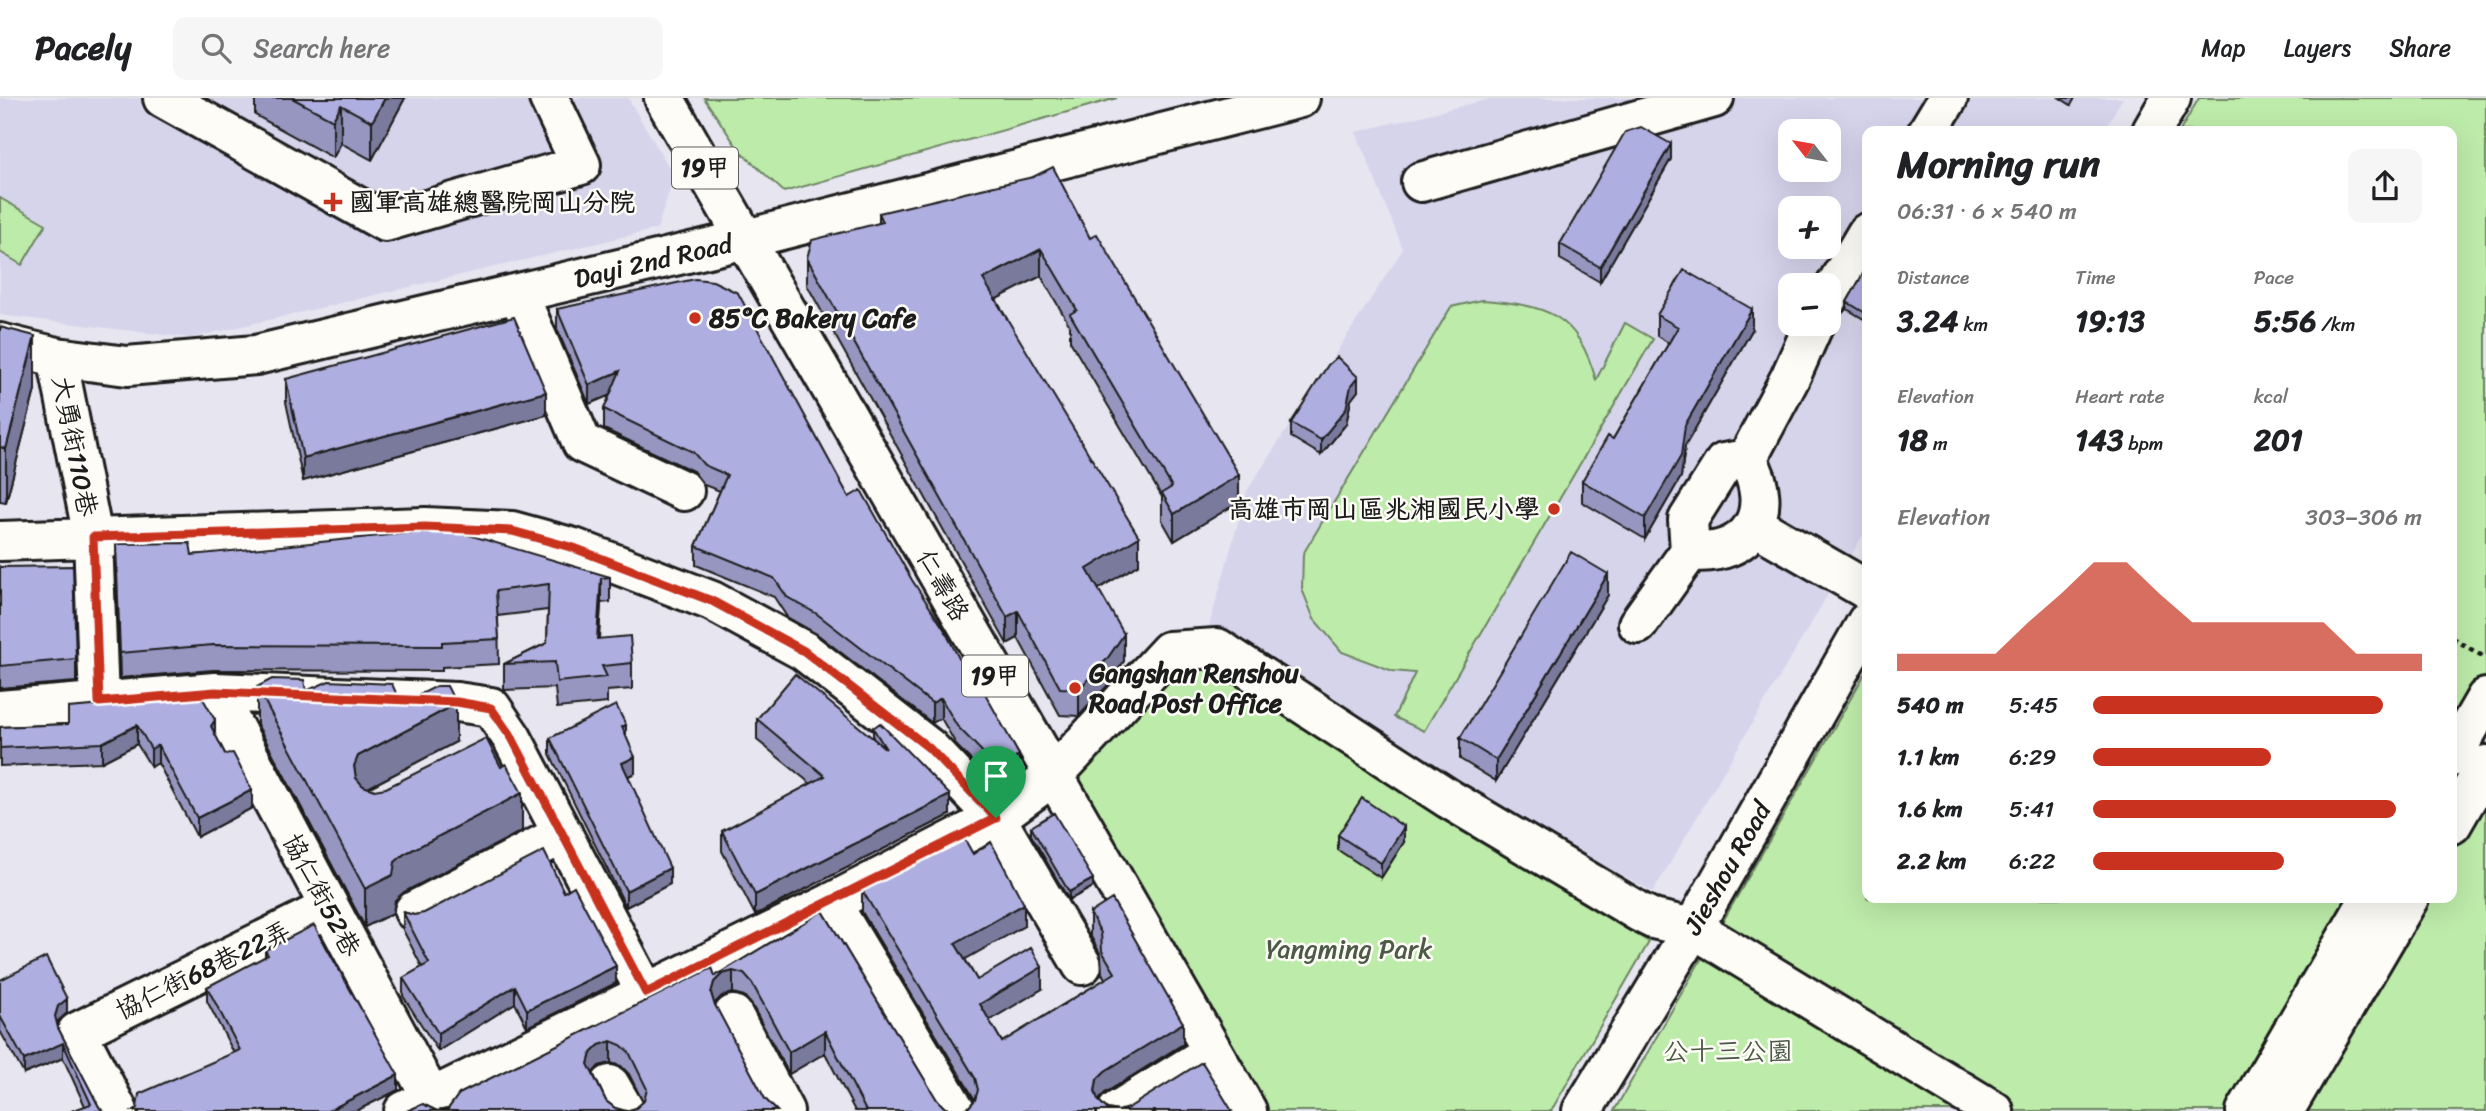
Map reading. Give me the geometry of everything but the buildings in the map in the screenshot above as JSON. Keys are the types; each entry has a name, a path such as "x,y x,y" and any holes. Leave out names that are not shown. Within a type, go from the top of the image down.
{"street":[{"path":"163,98 385,222 581,165 549,98"},
{"name":"19甲","path":"664,98 746,239"},
{"name":"Dayi 2nd Road","path":"0,344 57,357 127,366 256,355 746,239 1300,98"},
{"path":"1421,181 1714,98"},
{"path":"1931,126 1948,98"},
{"path":"2155,126 2171,98"},
{"name":"仁壽路","path":"746,239 1210,1053 1247,1111"},
{"path":"1841,277 1862,241"},
{"path":"518,293 582,443 684,491"},
{"path":"1747,459 1790,378 1809,336"},
{"name":"大勇街110巷","path":"57,357 93,537 99,702"},
{"path":"1690,551 1709,554 1736,546 1754,525 1760,497 1758,477 1747,459"},
{"path":"1638,624 1690,551 1688,520 1724,463 1747,459"},
{"path":"1754,525 1862,587"},
{"path":"0,541 425,527 512,531 574,548 712,601 804,651 929,748 996,818 1082,965"},
{"name":"Jieshou Road","path":"1582,1111 1693,928 1862,631"},
{"path":"424,1107 996,818 1052,777 1170,651 1217,648 1449,799 1639,912 1653,919 1693,928 1994,1111"},
{"path":"0,710 215,692 457,702 491,708 512,738 646,993"},
{"name":"協仁街52巷","path":"215,692 329,908 424,1107"},
{"path":"2457,748 2486,698"},
{"path":"475,756 512,738"},
{"path":"2457,815 2486,765"},
{"path":"414,911 563,834"},
{"path":"831,903 956,1111"},
{"path":"2246,1111 2367,903"},
{"path":"2284,1111 2406,903"},
{"name":"協仁街68巷22弄","path":"118,1111 77,1032 329,908"},
{"path":"733,1015 785,1111"},
{"path":"1117,1111 1210,1053"}],"path":[{"path":"2457,641 2486,658"}],"shaded area":[{"name":"國軍高雄總醫院岡山分院","path":"0,98 628,98 674,176 657,229 191,338 0,315"},
{"name":"高雄市岡山區兆湘國民小學","path":"1494,98 2123,98 2106,126 1862,126 1862,537 1653,892 1471,793 1208,630 1247,491 1403,249 1356,132"}],"green space":[{"path":"704,98 1117,98 784,192 739,150"},
{"name":"公十三公園","path":"2199,98 2486,98 2486,1111 1614,1111 1862,679 1862,903 2457,903 2457,126 2183,126"},
{"path":"0,198 46,224 22,265 0,252"},
{"path":"1482,300 1525,305 1556,317 1569,327 1579,340 1596,380 1625,323 1653,339 1424,731 1394,717 1415,673 1393,671 1342,652 1314,619 1302,589 1303,554 1451,307"},
{"name":"Yangming Park","path":"1168,670 1211,670 1649,942 1551,1111 1262,1111 1065,787"}],"place":[{"name":"國軍高雄總醫院岡山分院","path":"333,202"},
{"name":"85°C Bakery Cafe","path":"695,318"},
{"name":"高雄市岡山區兆湘國民小學","path":"1554,509"},
{"name":"Gangshan Renshou Road Post Office","path":"1075,688"}],"route":[{"path":"425,527 512,531 574,548 712,601 804,651 929,748 996,818 831,903 646,993 512,738 491,708 457,702 215,692 99,702 93,537 425,527"}]}
